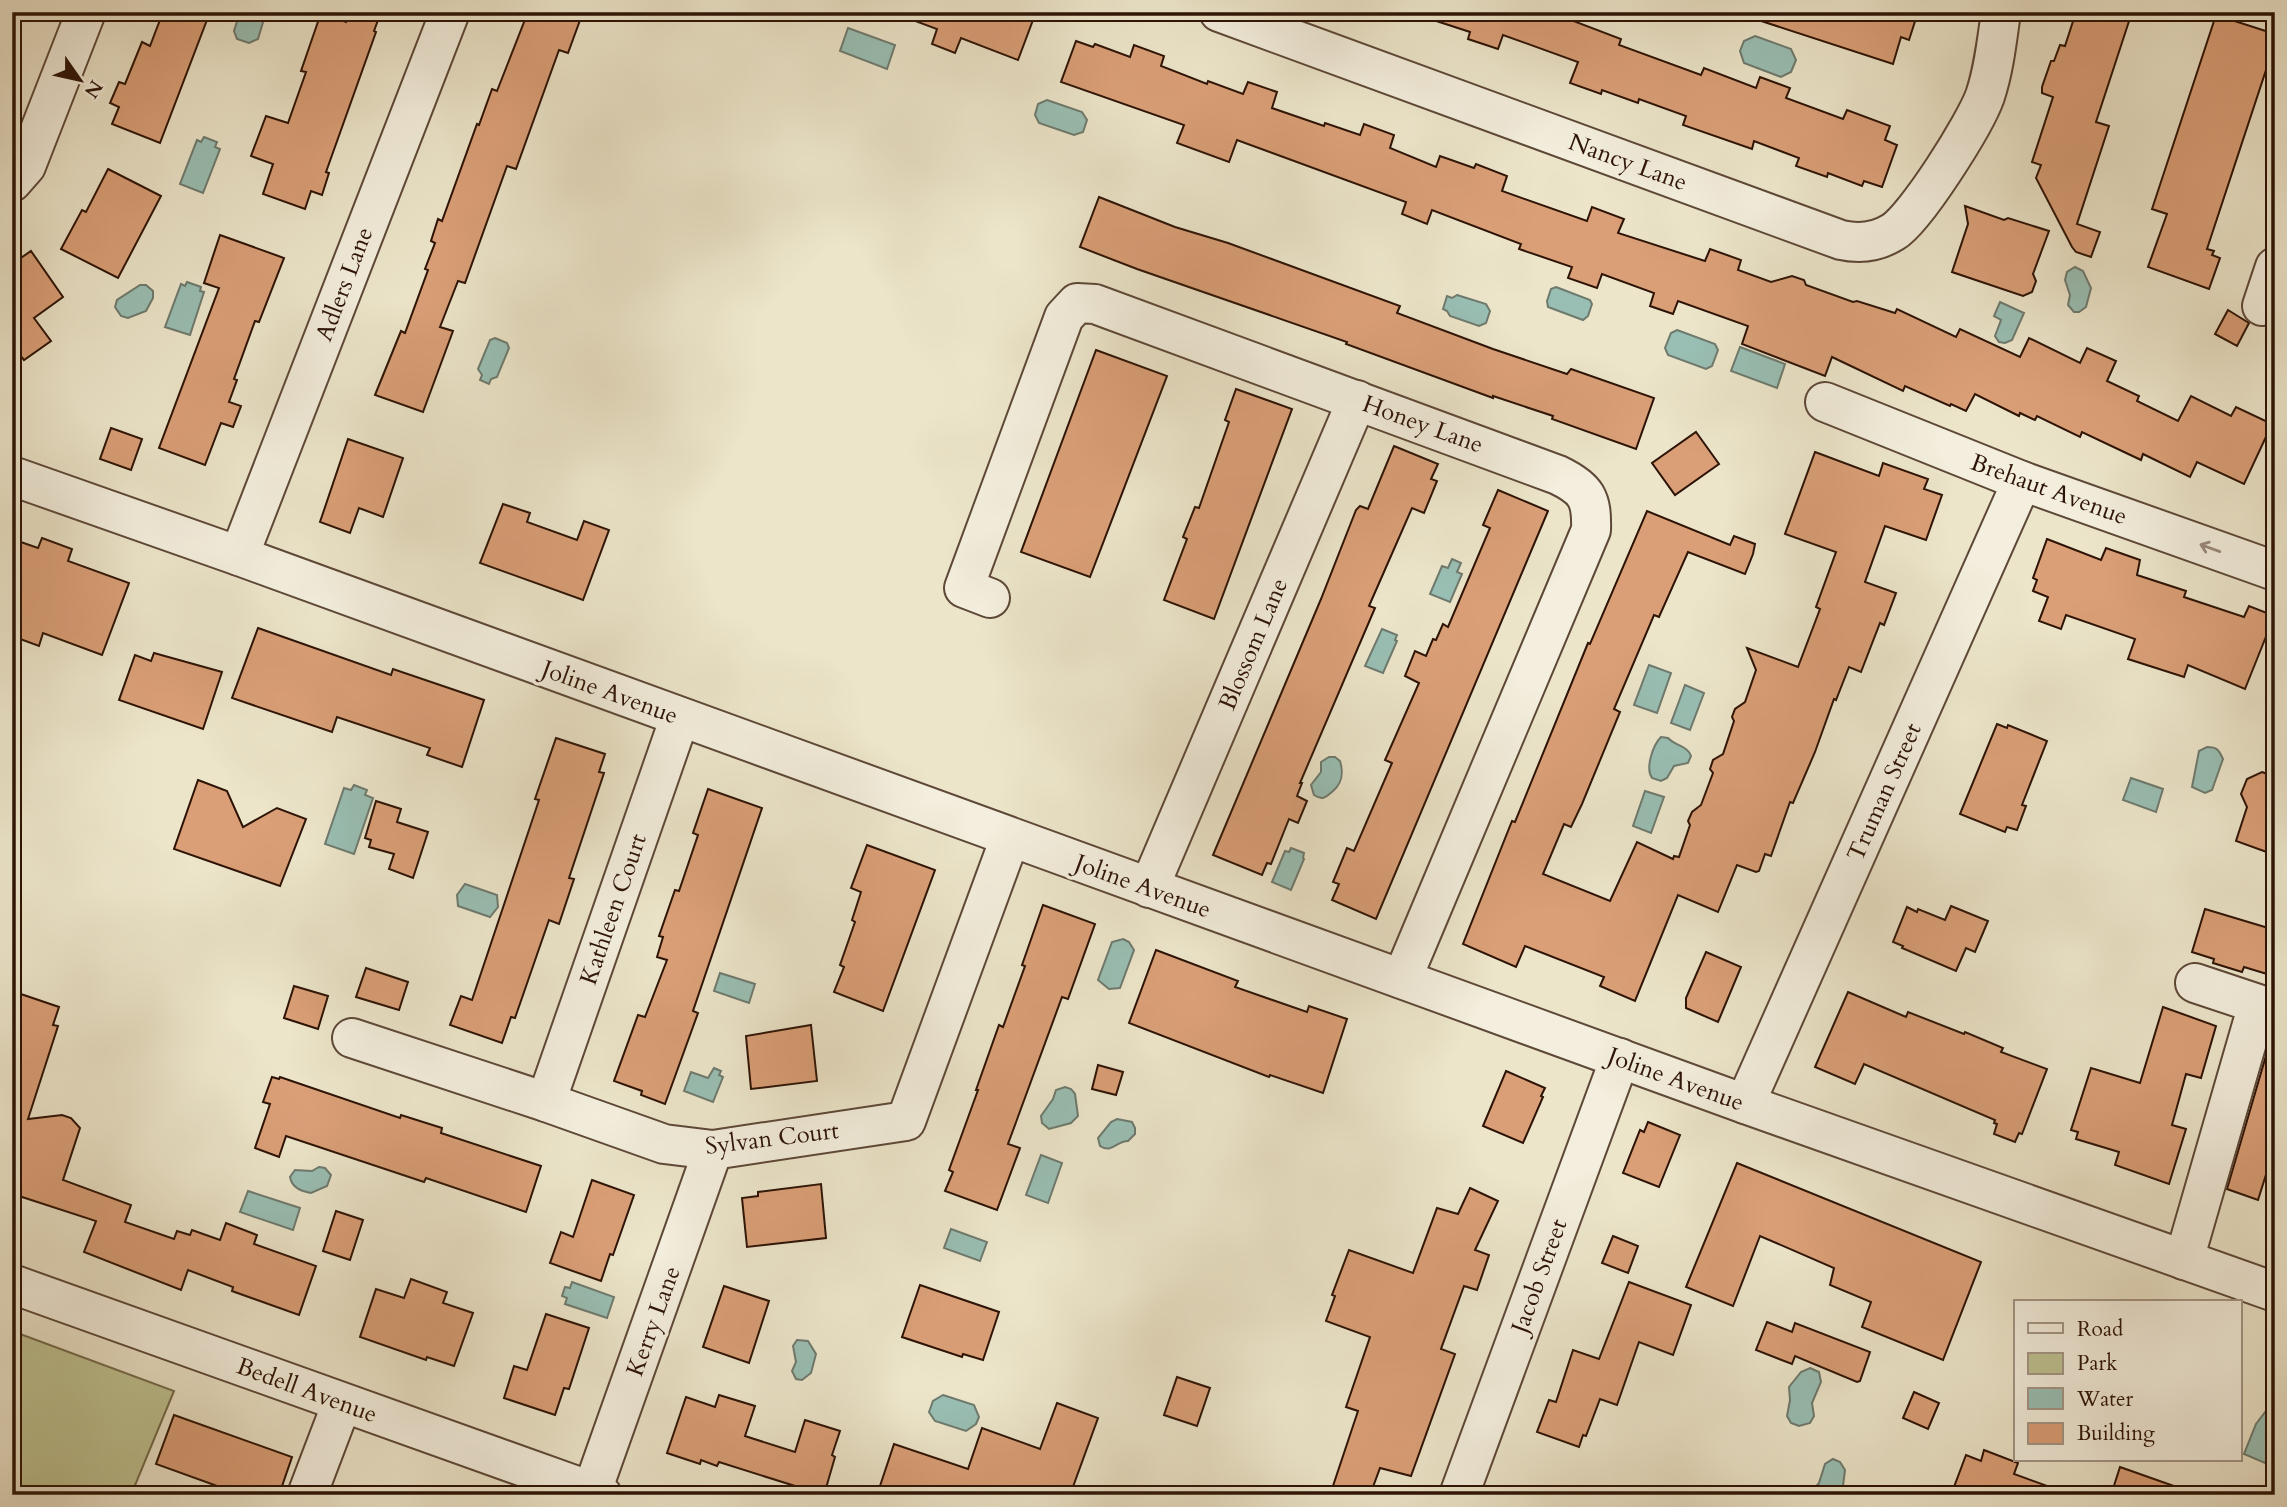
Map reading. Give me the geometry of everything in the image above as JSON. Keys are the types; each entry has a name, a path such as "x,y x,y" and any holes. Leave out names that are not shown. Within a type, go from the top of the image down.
{"street":[{"path":"12,182 26,166 86,12"},
{"name":"Adlers Lane","path":"239,556 450,12"},
{"name":"Nancy Lane","path":"1219,12 1852,242 1862,243 1882,237 1904,223 1930,189 1981,106 1994,60 2001,12"},
{"path":"2262,306 2275,267"},
{"name":"Honey Lane","path":"990,598 964,588 1064,317 1077,303 1095,304 1575,483 1588,496 1591,530 1402,979"},
{"name":"Blossom Lane","path":"1149,888 1357,400"},
{"name":"Brehaut Avenue","path":"1825,402 2022,481 2275,571"},
{"name":"Joline Avenue","path":"12,476 239,556 1745,1104 2275,1292"},
{"name":"Truman Street","path":"1745,1104 2022,481"},
{"name":"Kathleen Court","path":"546,1101 680,717"},
{"name":"Sylvan Court","path":"352,1038 546,1101 664,1144 713,1150 906,1121 1010,838"},
{"path":"2184,1260 2258,1004 2195,983"},
{"name":"Jacob Street","path":"1459,1495 1620,1058"},
{"name":"Kerry Lane","path":"597,1493 713,1150"},
{"name":"Bedell Avenue","path":"12,1284 597,1493"},
{"path":"307,1495 342,1403"}],"green space":[{"path":"12,1331 174,1391 131,1495 12,1495"}],"water":[{"path":"240,12 266,12 258,39 249,43 237,39 234,31"},
{"path":"848,28 895,45 887,69 840,51"},
{"path":"1755,36 1791,49 1796,60 1791,72 1781,77 1744,63 1740,51 1744,41"},
{"path":"1047,100 1082,112 1087,120 1083,132 1074,135 1039,123 1035,115 1038,104"},
{"path":"204,137 217,142 215,147 220,149 203,193 180,184 197,140 201,142"},
{"path":"2075,267 2083,271 2091,288 2086,307 2079,312 2074,312 2068,305 2070,295 2065,280 2067,272"},
{"path":"187,282 201,287 200,291 204,292 190,335 165,327 181,284 185,286"},
{"path":"140,285 146,285 153,291 153,298 146,311 128,318 121,316 115,307 117,300"},
{"path":"1556,287 1590,300 1592,304 1588,316 1583,320 1548,307 1551,289"},
{"path":"1457,295 1486,304 1490,311 1486,323 1479,326 1450,316 1443,309 1447,296 1452,298"},
{"path":"2000,302 2024,313 2012,340 2005,343 1999,342 1995,336 2001,320 1994,316"},
{"path":"1677,330 1715,344 1718,350 1712,366 1706,369 1668,355 1665,348 1671,333"},
{"path":"495,338 507,343 509,348 497,377 491,379 489,384 480,380 482,375 478,369 490,340"},
{"path":"1740,347 1785,364 1777,388 1731,371"},
{"path":"1452,559 1461,563 1457,572 1462,574 1450,602 1430,594 1442,566 1448,568"},
{"path":"1382,629 1397,635 1383,673 1365,666"},
{"path":"1649,665 1671,673 1657,713 1634,705"},
{"path":"1685,685 1704,693 1690,730 1671,723"},
{"path":"1661,737 1668,738 1684,748 1691,756 1688,763 1674,766 1667,778 1661,781 1652,778 1649,768 1653,751"},
{"path":"2207,747 2217,750 2223,759 2212,790 2205,793 2192,787 2199,751"},
{"path":"1329,757 1340,761 1341,778 1333,791 1320,798 1314,795 1311,785 1321,772 1321,762"},
{"path":"2131,778 2163,789 2156,812 2123,800"},
{"path":"354,785 367,790 365,795 373,798 354,854 325,844 344,788 351,790"},
{"path":"1645,791 1664,797 1651,833 1633,826"},
{"path":"1291,848 1304,853 1304,859 1291,890 1272,882 1285,851 1289,852"},
{"path":"465,884 497,895 498,907 490,917 458,906 457,895"},
{"path":"1123,939 1129,942 1134,950 1120,988 1109,989 1098,980 1112,942"},
{"path":"720,973 755,984 749,1003 714,991"},
{"path":"714,1068 721,1071 719,1075 723,1077 713,1102 684,1091 691,1072 708,1078"},
{"path":"1065,1087 1075,1094 1078,1116 1071,1123 1049,1129 1042,1123 1041,1116 1056,1090"},
{"path":"1117,1119 1132,1122 1135,1134 1128,1141 1111,1148 1100,1146 1098,1138 1111,1122"},
{"path":"1041,1155 1062,1163 1048,1203 1026,1195"},
{"path":"319,1167 325,1168 331,1175 327,1186 311,1193 300,1190 293,1184 290,1177 295,1170 312,1171"},
{"path":"248,1191 300,1208 293,1230 240,1212"},
{"path":"951,1229 987,1242 980,1261 944,1248"},
{"path":"572,1282 614,1297 607,1318 565,1304 567,1298 562,1296 565,1287 570,1288"},
{"path":"797,1340 808,1341 816,1354 811,1373 802,1380 796,1379 792,1371 796,1362 793,1346"},
{"path":"1810,1368 1819,1372 1821,1382 1812,1403 1814,1416 1810,1423 1799,1426 1791,1423 1787,1416 1789,1387 1801,1372"},
{"path":"943,1395 974,1405 979,1417 976,1424 966,1431 935,1421 929,1412 933,1401"},
{"path":"2266,1411 2275,1414 2275,1439 2265,1463 2244,1454 2256,1424"},
{"path":"1833,1459 1840,1462 1845,1470 1842,1494 1809,1495 1819,1483 1825,1464"}],"building":[{"path":"163,12 210,12 160,143 112,124 119,107 110,103 119,82 125,84 142,42 150,46"},
{"path":"349,12 381,12 326,172 329,173 322,195 311,191 305,209 263,194 273,164 251,156 266,116 288,123 306,72 301,71 321,13 346,22"},
{"path":"528,12 583,12 568,53 559,50 516,169 507,166 465,283 458,281 440,327 453,331 423,412 375,395 401,331 405,333 428,270 425,269 435,243 431,241 438,219 442,221 477,124 479,125 492,89 497,91"},
{"path":"900,12 1036,12 1018,60 961,38 955,53 932,44 937,29 899,15"},
{"path":"1424,12 1570,12 1568,19 1621,39 1619,45 1701,75 1704,68 1756,88 1760,77 1790,88 1786,98 1843,119 1847,110 1890,126 1885,140 1897,145 1882,187 1864,181 1862,186 1828,173 1827,177 1796,166 1799,158 1754,141 1752,149 1683,125 1686,116 1639,99 1638,103 1602,90 1601,94 1570,83 1578,62 1503,35 1498,49 1468,39 1470,32 1424,17"},
{"path":"1752,12 1918,12 1909,40 1901,37 1893,64 1752,18"},
{"path":"2076,12 2132,12 2096,122 2109,126 2077,224 2100,232 2091,257 2076,252 2072,247 2036,178 2041,165 2032,162 2053,97 2042,93 2042,87 2051,61 2054,61 2060,45 2065,46"},
{"path":"2216,15 2275,34 2275,59 2270,58 2207,249 2214,251 2212,255 2220,258 2209,289 2148,267 2167,214 2152,209"},
{"path":"1076,41 1093,47 1095,44 1130,57 1134,45 1164,56 1161,66 1207,84 1208,81 1243,94 1248,82 1277,92 1272,108 1360,135 1364,124 1394,135 1390,148 1436,167 1440,156 1474,168 1476,164 1507,176 1502,191 1587,221 1592,207 1624,219 1618,233 1705,261 1710,249 1741,260 1738,270 1771,282 1792,276 1804,280 1806,285 1853,302 1895,313 1897,309 1956,337 1960,329 2020,357 2029,338 2080,363 2087,348 2116,361 2107,381 2139,396 2137,401 2178,421 2191,396 2231,416 2236,407 2272,424 2244,484 2197,462 2190,477 2143,454 2141,460 2082,432 2080,437 2037,416 2035,420 2020,413 2019,416 1975,394 1966,411 1905,386 1903,391 1832,357 1825,376 1742,344 1748,326 1678,301 1673,314 1650,306 1654,293 1602,274 1597,288 1568,278 1572,267 1519,249 1521,244 1432,210 1427,224 1402,214 1406,202 1237,140 1229,162 1177,143 1184,125 1061,82"},
{"path":"108,169 161,196 118,278 61,249 82,210 86,212"},
{"path":"1099,197 1175,227 1228,243 1400,306 1397,313 1493,349 1567,374 1571,369 1654,398 1636,449 1552,419 1553,416 1493,398 1346,344 1347,342 1080,247"},
{"path":"1965,206 2004,220 2008,218 2049,231 2033,274 2036,281 2032,292 2023,296 1952,272 1968,224"},
{"path":"220,235 284,258 259,322 255,321 234,379 237,380 229,402 241,406 233,427 221,423 205,465 159,448 219,288 204,283"},
{"path":"31,251 63,297 34,318 51,341 24,360 12,344 12,264"},
{"path":"2228,310 2249,323 2237,346 2215,334"},
{"path":"1096,350 1167,376 1090,577 1021,552"},
{"path":"1236,389 1292,409 1214,619 1164,600 1187,539 1183,537 1195,507 1199,508 1229,422 1225,420"},
{"path":"111,428 142,439 131,470 100,459"},
{"path":"1696,432 1719,464 1675,495 1652,463"},
{"path":"348,439 403,458 383,517 359,508 350,533 320,522"},
{"path":"1394,446 1438,464 1431,479 1437,481 1424,513 1412,508 1369,606 1375,608 1300,783 1297,796 1307,801 1298,823 1289,819 1271,864 1267,863 1262,875 1213,855 1356,510 1360,506 1368,509"},
{"path":"1815,452 1879,476 1883,463 1928,479 1924,489 1942,495 1926,540 1885,526 1865,582 1896,593 1884,625 1880,623 1861,672 1849,667 1793,803 1790,802 1771,856 1765,854 1759,871 1756,872 1737,865 1718,912 1678,895 1635,1001 1600,986 1604,977 1525,946 1516,967 1463,944 1512,821 1515,822 1588,643 1590,644 1647,511 1730,545 1734,536 1755,544 1753,554 1745,574 1688,552 1659,617 1654,615 1614,709 1620,712 1582,804 1571,827 1564,824 1543,874 1610,901 1637,842 1673,859 1674,856 1679,857 1690,825 1688,821 1692,812 1701,805 1713,773 1710,769 1713,760 1723,754 1734,721 1732,717 1735,709 1745,702 1756,670 1747,648 1798,667 1820,609 1816,607 1836,552 1785,534"},
{"path":"1498,490 1548,511 1376,919 1332,900 1339,884 1333,882 1347,848 1354,851 1392,763 1385,760 1419,683 1405,676 1415,651 1426,656 1443,624 1448,627 1490,528 1483,525"},
{"path":"503,504 530,513 527,522 577,540 584,521 609,530 583,600 480,563"},
{"path":"42,538 72,549 68,561 129,583 102,655 43,633 39,646 12,636 12,539 38,548"},
{"path":"2047,539 2101,560 2106,548 2140,560 2137,575 2186,591 2184,597 2244,617 2249,606 2272,615 2271,624 2245,689 2188,665 2184,677 2128,659 2135,639 2066,615 2061,629 2039,621 2048,597 2033,591 2037,580 2033,578"},
{"path":"258,628 391,675 393,669 484,700 462,767 427,755 430,748 337,717 332,732 232,698"},
{"path":"154,653 222,672 203,729 119,700 135,655 151,661"},
{"path":"1997,724 2007,728 2008,725 2047,741 2022,805 2026,806 2017,830 2007,827 2005,832 1960,814"},
{"path":"556,738 605,754 599,772 604,773 569,878 574,879 559,924 549,920 515,1018 511,1017 502,1043 450,1025 461,996 472,1000 539,800 535,799"},
{"path":"2262,772 2275,777 2275,855 2236,841 2247,807 2241,794 2247,779"},
{"path":"198,780 227,791 243,827 277,808 306,819 280,886 174,849"},
{"path":"708,789 762,808 693,1011 698,1013 665,1104 641,1095 642,1091 614,1081 638,1015 645,1017 667,960 657,957 663,937 659,936 675,890 679,891 698,835 693,833"},
{"path":"376,801 401,809 397,822 428,832 413,878 389,869 394,854 369,847 371,840 365,838"},
{"path":"867,845 935,870 883,1011 834,992 844,967 840,965 855,922 852,920 861,892 851,888"},
{"path":"1043,905 1095,924 1068,999 1062,997 1008,1144 1020,1148 997,1210 945,1191 953,1172 949,1170 976,1090 999,1025 1003,1027"},
{"path":"1951,906 1988,921 1975,952 1966,948 1956,971 1893,942 1907,907 1945,920"},
{"path":"2205,909 2275,930 2275,949 2267,974 2244,967 2242,972 2213,963 2214,959 2192,952"},
{"path":"1156,950 1238,981 1235,987 1307,1012 1309,1006 1347,1019 1323,1093 1270,1075 1269,1077 1129,1023"},
{"path":"1706,952 1741,967 1718,1022 1686,1008 1686,998"},
{"path":"366,968 408,982 399,1010 356,997"},
{"path":"294,986 328,996 318,1029 284,1018"},
{"path":"12,991 59,1007 53,1025 58,1026 28,1119 62,1115 71,1118 80,1128 63,1180 131,1205 125,1222 174,1239 177,1231 190,1235 192,1230 220,1240 226,1223 257,1235 254,1244 316,1266 299,1315 232,1291 233,1287 188,1270 181,1290 84,1252 96,1221 19,1196 21,1189 12,1186"},
{"path":"1848,992 1906,1017 1908,1012 1964,1034 1965,1032 2003,1048 2001,1052 2047,1069 2022,1134 2019,1133 2015,1142 1994,1134 1997,1124 1994,1123 1995,1120 1864,1064 1855,1084 1815,1067"},
{"path":"2163,1007 2216,1026 2201,1078 2186,1074 2172,1125 2186,1129 2169,1184 2115,1165 2119,1152 2076,1139 2078,1132 2071,1130 2091,1068 2140,1083"},
{"path":"811,1025 817,1081 751,1089 746,1036"},
{"path":"2270,1042 2275,1043 2275,1146 2258,1200 2227,1189"},
{"path":"1098,1065 1123,1072 1116,1095 1092,1089"},
{"path":"1506,1071 1545,1088 1523,1143 1483,1126"},
{"path":"272,1077 280,1077 400,1118 401,1115 442,1128 441,1133 541,1166 526,1212 426,1178 424,1182 286,1136 279,1157 255,1148 270,1104 263,1102"},
{"path":"1648,1122 1680,1135 1659,1187 1623,1173 1640,1130 1644,1132"},
{"path":"1737,1163 1981,1262 1943,1360 1862,1327 1871,1302 1830,1285 1834,1268 1760,1236 1733,1306 1686,1287"},
{"path":"592,1180 634,1195 601,1281 550,1263 561,1232 573,1237"},
{"path":"821,1184 826,1238 747,1247 742,1198 758,1196 758,1192"},
{"path":"1470,1188 1498,1201 1475,1250 1489,1255 1477,1290 1464,1286 1441,1349 1455,1354 1411,1476 1380,1468 1370,1495 1330,1495 1358,1411 1346,1407 1370,1337 1326,1321 1335,1296 1332,1295 1349,1250 1413,1273 1437,1208 1458,1214"},
{"path":"336,1211 363,1220 350,1260 323,1251"},
{"path":"1613,1236 1638,1246 1628,1273 1602,1263"},
{"path":"411,1279 447,1292 443,1303 473,1313 454,1366 427,1357 426,1360 360,1337 376,1289 404,1298"},
{"path":"1629,1282 1691,1305 1673,1355 1639,1342 1617,1405 1600,1399 1579,1447 1537,1432 1549,1400 1556,1402 1573,1350 1599,1359"},
{"path":"920,1285 999,1312 983,1360 963,1354 962,1357 902,1337"},
{"path":"724,1286 769,1301 749,1363 703,1347"},
{"path":"546,1314 589,1328 569,1389 564,1388 555,1415 504,1398 514,1366 527,1370"},
{"path":"1767,1322 1792,1332 1795,1323 1870,1352 1860,1381 1795,1356 1792,1364 1756,1350"},
{"path":"1177,1377 1210,1388 1197,1426 1164,1415"},
{"path":"1914,1392 1939,1403 1928,1429 1903,1418"},
{"path":"719,1395 755,1406 745,1436 795,1452 805,1420 840,1431 824,1495 792,1495 795,1486 719,1462 717,1466 701,1460 700,1464 667,1453 686,1397 715,1407"},
{"path":"1057,1403 1098,1418 1070,1495 877,1495 894,1444 968,1469 982,1428 1040,1449"},
{"path":"174,1415 292,1457 279,1495 242,1495 156,1464"},
{"path":"1984,1450 2018,1463 2014,1474 2064,1492 2063,1495 1951,1495 1966,1455 1981,1461"},
{"path":"2120,1467 2188,1491 2188,1495 2111,1495"}]}
